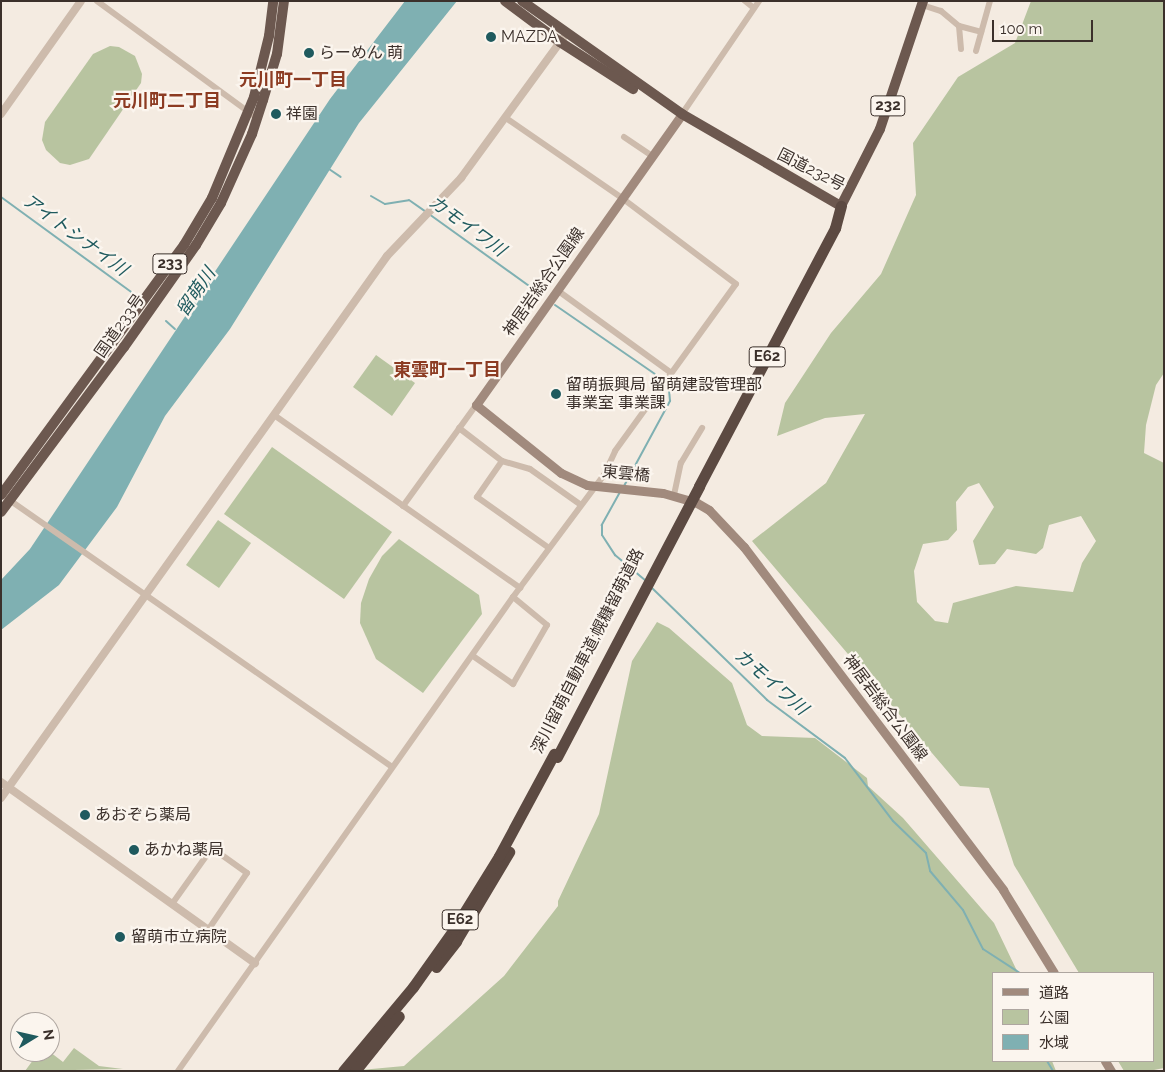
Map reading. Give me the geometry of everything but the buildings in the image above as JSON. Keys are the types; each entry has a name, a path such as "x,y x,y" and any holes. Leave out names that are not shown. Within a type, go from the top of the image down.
{"highway":[{"name":"国道233号","path":"2,494 184,245 212,198 253,116 269,36 273,1"},
{"name":"国道233号","path":"1,512 11,501 196,245 221,204 277,54 284,1"},
{"name":"国道232号","path":"506,1 534,17 666,109 682,114 842,206 880,129 923,3"},
{"name":"国道232号","path":"522,1 534,17"},
{"name":"深川留萌自動車道;幌糠留萌道路","path":"355,1071 456,941 500,870 556,755 842,206"},
{"name":"深川留萌自動車道;幌糠留萌道路","path":"343,1071 413,987 454,929 499,856 556,755"}],"main road":[{"name":"神居岩総合公園線","path":"476,404 682,114"},
{"name":"東雲橋","path":"476,404 561,473 587,485 663,493"},
{"name":"神居岩総合公園線","path":"663,493 674,495 709,510 744,547 1003,890 1053,972"}],"street":[{"path":"1,114 81,1"},
{"path":"97,1 253,116"},
{"path":"745,1 754,8"},
{"path":"682,114 759,1"},
{"path":"976,50 990,1"},
{"path":"923,3 941,11 959,26 981,32"},
{"path":"959,26 961,49"},
{"path":"1,798 387,256 461,178 563,38"},
{"path":"178,1071 513,597 582,505 670,372 682,361 736,284 622,198 506,118"},
{"path":"624,137 652,156"},
{"path":"557,290 670,372"},
{"path":"404,506 476,404"},
{"path":"274,415 520,588"},
{"path":"460,428 502,461 530,469 582,505"},
{"path":"674,495 681,463 702,428"},
{"path":"502,461 477,497 549,548"},
{"path":"2,494 392,767"},
{"path":"473,656 513,684 547,625 513,597"},
{"path":"1,782 255,963"},
{"path":"172,904 212,848 247,873 208,930"}],"green space":[{"path":"1031,1 1164,1 1164,373 1156,385 1146,425 1144,453 1164,463 1164,1068 1149,1071 1124,1071 1119,1062 1155,1062 1155,972 1078,972 1014,865 989,788 960,786 752,541 826,483 865,414 825,418 777,436 785,403 831,333 881,274 916,195 913,143 958,77 1015,43","holes":["979,483 994,507 973,541 979,565 995,564 1007,549 1036,554 1043,548 1049,525 1081,516 1096,541 1082,563 1073,592 1016,586 953,603 948,623 935,621 917,602 914,571 923,544 948,540 957,530 956,502 968,487"]},
{"path":"110,46 119,47 135,56 142,74 141,83 89,159 70,165 60,163 46,150 42,140 45,122 93,54"},
{"path":"376,355 415,383 392,416 353,387"},
{"path":"272,447 392,532 344,599 224,514"},
{"path":"218,520 251,543 219,588 186,565"},
{"path":"399,539 479,595 482,614 423,693 376,659 360,623 361,603 369,579 382,556"},
{"path":"657,622 669,628 732,683 747,725 762,736 815,738 867,778 868,786 903,818 994,923 1018,972 992,972 992,1062 1052,1062 1056,1071 350,1071 404,1066 504,976 558,906 558,901 599,814 632,661"},
{"path":"74,1048 99,1066 123,1069 25,1071 32,1062 60,1062 60,1060 63,1062"}],"water":[{"path":"405,1 457,1 359,123 230,329 165,416 117,507 59,585 1,630 1,580 30,549 330,99"}],"waterway":[{"name":"カモイワ川","path":"329,169 341,177"},
{"name":"カモイワ川","path":"371,196 385,204 409,200 425,211"},
{"name":"アイトシナイ川","path":"1,197 134,294"},
{"name":"カモイワ川","path":"429,214 543,296"},
{"name":"カモイワ川","path":"555,305 655,374"},
{"name":"アイトシナイ川","path":"166,321 175,329"},
{"name":"カモイワ川","path":"624,486 670,401 669,389"},
{"name":"カモイワ川","path":"620,492 602,525 602,535 615,555 645,580"},
{"name":"カモイワ川","path":"651,587 767,700 845,758 893,821 926,853 930,871 963,910 983,949 1018,972"},
{"name":"カモイワ川","path":"1048,1062 1053,1071"}],"place":[{"name":"MAZDA","path":"491,37"},
{"name":"らーめん 萌","path":"309,53"},
{"name":"祥園","path":"276,114"},
{"name":"留萌振興局 留萌建設管理部 事業室 事業課","path":"556,394"},
{"name":"あおぞら薬局","path":"85,815"},
{"name":"あかね薬局","path":"134,850"},
{"name":"留萌市立病院","path":"120,937"}],"district":[{"name":"元川町一丁目","path":"293,80"},
{"name":"元川町二丁目","path":"167,101"},
{"name":"東雲町一丁目","path":"447,370"}],"water label":[{"name":"留萌川","path":"196,292"}]}
